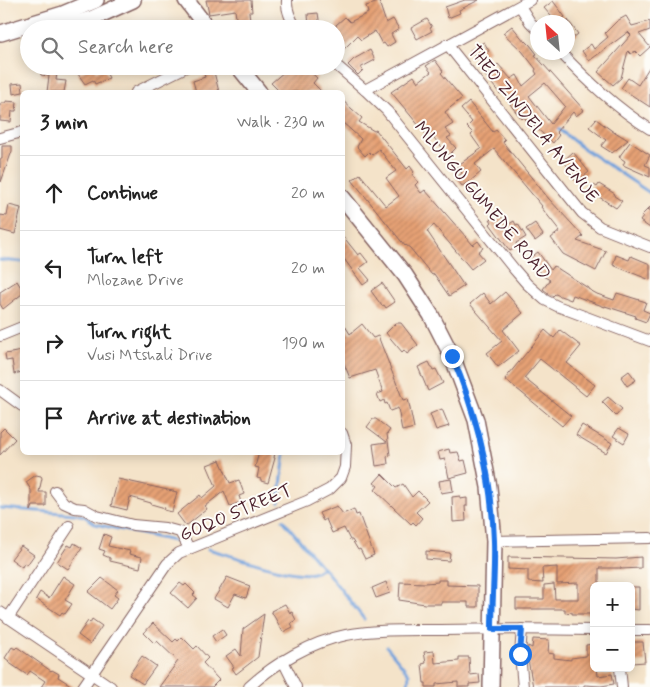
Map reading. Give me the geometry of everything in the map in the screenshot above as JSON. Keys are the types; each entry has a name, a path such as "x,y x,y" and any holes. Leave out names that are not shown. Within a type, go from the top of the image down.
{"street":[{"path":"43,20 96,0"},
{"path":"87,20 133,0"},
{"path":"287,0 286,6 292,20"},
{"path":"365,90 530,0"},
{"path":"190,3 202,20"},
{"path":"520,6 530,22"},
{"path":"0,33 20,27"},
{"path":"0,33 20,34"},
{"name":"THEO ZINDELA AVENUE","path":"447,44 582,213 600,228 650,247"},
{"path":"568,60 598,90 634,119 650,129"},
{"name":"MLUNGU GUMEDE ROAD","path":"345,73 387,112 514,269 536,293 557,306 650,341"},
{"path":"140,90 170,75"},
{"path":"245,75 257,90"},
{"path":"0,138 20,133"},
{"path":"345,201 405,275 431,315 452,356 476,420 483,450 494,541 491,687"},
{"path":"0,336 20,328"},
{"path":"0,390 20,405"},
{"name":"GOQO STREET","path":"83,687 167,564 179,553 189,548 330,489 341,478 345,467 345,446"},
{"path":"55,491 64,503 75,508 84,509 97,516 133,525 165,528 180,532 189,548"},
{"path":"69,526 4,615 110,687"},
{"path":"494,541 650,538"},
{"path":"522,629 520,654 523,687"},
{"path":"249,687 284,661 310,648 346,635 392,630 590,630"},
{"path":"635,630 650,630"},
{"path":"284,661 296,687"},
{"path":"620,672 622,687"}],"building":[{"path":"206,0 251,0 252,12 249,12 250,20 236,20 235,10 209,14"},
{"path":"465,0 479,0 459,10 460,13 448,18 445,7"},
{"path":"553,1 564,15 550,15 544,8"},
{"path":"379,2 386,23 393,19 399,29 391,34 395,42 387,47 384,43 382,44 375,31 361,40 357,36 345,48 345,20 342,20 345,17 350,22 368,13 366,6"},
{"path":"318,13 319,20 308,20 308,14"},
{"path":"626,16 632,26 650,21 650,30 639,34 650,47 640,56 635,51 631,54 628,51 621,78 613,85 598,72 631,35 628,32 589,61 582,51 591,44 594,49 608,37 605,33 617,21"},
{"path":"427,19 432,27 430,28 432,31 417,39 411,28"},
{"path":"512,26 525,42 530,45 530,60 539,60 584,110 576,116 573,112 556,132 559,135 553,143 533,125 532,127 524,117 522,119 503,92 500,94 485,75 498,64 511,79 517,75 523,86 537,74 536,69 522,51 503,33","holes":["545,83 565,106 551,124 529,96"]},
{"path":"484,42 489,51 476,59 470,50"},
{"path":"370,50 375,60 360,68 363,70 358,75 348,65 354,59"},
{"path":"435,60 443,71 441,73 462,98 445,112 453,124 445,129 451,136 447,138 456,148 449,155 433,137 430,139 391,92 414,76 418,82 431,72 426,66"},
{"path":"650,66 650,107 621,88 628,78 638,85"},
{"path":"41,75 57,75 56,80 66,81 64,90 47,90 49,76"},
{"path":"79,75 108,75 109,78 95,84 93,80 85,84"},
{"path":"204,75 215,75 218,90 195,90 193,81 205,77"},
{"path":"280,75 314,75 317,78 313,83 320,90 278,90 271,83"},
{"path":"22,83 23,90 13,94 12,84"},
{"path":"6,101 17,102 16,111 12,111 11,122 0,121 0,104 6,103"},
{"path":"469,102 493,132 496,130 505,140 503,142 505,145 549,199 583,236 577,241 606,251 596,271 563,254 551,238 560,231 542,206 494,149 475,164 481,172 462,186 456,178 462,173 457,166 481,149 471,135 473,133 467,127 472,122 461,109"},
{"path":"345,103 362,118 359,122 374,131 376,130 407,169 410,166 414,172 412,174 418,182 415,185 421,193 425,190 473,245 478,241 483,248 478,252 484,259 471,269 434,225 427,231 464,286 449,296 434,274 432,275 410,248 405,246 352,180 360,174 386,206 399,196 386,178 396,171 379,149 372,155 369,152 365,156 357,147 361,139 345,125"},
{"path":"596,119 628,140 612,153 601,146 606,140 589,127"},
{"path":"630,142 650,155 645,165 650,167 650,177 623,165 625,161 619,157"},
{"path":"2,146 12,146 12,151 1,182 0,159 2,159"},
{"path":"573,152 589,172 579,180 577,177 574,180 568,172 570,169 563,161"},
{"path":"599,184 622,201 616,208 590,191 594,185 597,187"},
{"path":"9,205 20,208 15,234 0,230 0,215 7,216"},
{"path":"650,207 650,228 640,221 643,217 641,216"},
{"path":"498,213 508,225 514,221 516,225 518,224 526,237 516,243 517,247 510,251 490,224 492,222 490,219"},
{"path":"535,223 543,235 535,241 526,229"},
{"path":"345,239 358,255 361,253 368,262 360,268 370,280 363,285 345,260"},
{"path":"538,252 551,270 554,266 597,294 614,300 617,293 646,302 643,310 650,313 646,322 635,318 636,316 573,295 571,300 555,294 553,296 549,294 543,289 550,280 543,276 530,258"},
{"path":"616,255 629,260 631,256 650,264 650,280 613,265"},
{"path":"17,281 20,286 20,296 3,309 0,304 0,292"},
{"path":"382,283 395,302 386,308 384,305 382,306 371,291"},
{"path":"505,292 523,313 503,330 519,351 498,367 487,353 502,341 470,304 483,293 491,304"},
{"path":"396,323 401,323 418,345 407,354 404,350 402,352 386,333"},
{"path":"362,324 373,338 378,336 403,400 408,399 414,428 402,431 398,408 390,411 384,400 380,402 377,394 383,392 375,370 350,378 345,366 345,326 350,334"},
{"path":"545,330 554,338 560,330 581,346 567,363 595,385 586,396 540,359 524,378 571,416 562,426 505,379"},
{"path":"20,351 20,372 14,374 12,360 6,361 5,354"},
{"path":"429,362 433,370 436,369 443,383 428,391 418,367"},
{"path":"629,371 636,380 627,386 621,377"},
{"path":"608,397 622,409 616,416 602,402"},
{"path":"442,409 449,426 436,430 430,414"},
{"path":"373,419 376,419 390,430 387,434 390,455 387,456 388,464 376,466 373,444 387,442 367,427"},
{"path":"582,425 612,443 606,453 576,435"},
{"path":"4,428 15,439 0,455 0,432"},
{"path":"619,428 629,434 624,443 613,436"},
{"path":"449,449 450,453 458,452 461,461 465,460 468,473 449,478 445,459 440,460 438,452"},
{"path":"258,455 274,455 268,483 257,478 259,468 255,467"},
{"path":"220,460 230,483 239,480 244,494 239,496 241,502 230,506 224,491 205,506 207,509 186,526 177,514 200,495 202,498 216,486 207,465"},
{"path":"382,474 396,488 403,484 412,497 418,491 428,501 416,512 422,518 416,525 413,522 411,524 375,490 378,486 374,483"},
{"path":"36,475 42,478 39,492 46,492 46,506 33,506 31,511 31,490 26,482"},
{"path":"118,479 177,492 172,512 130,497 127,510 111,506"},
{"path":"451,479 453,491 441,493 439,481"},
{"path":"460,496 460,499 467,498 467,506 465,506 466,521 453,522 452,497"},
{"path":"337,506 343,514 354,509 356,515 359,514 374,555 365,559 360,549 358,550 352,540 350,540 344,528 332,533 326,519 323,521 319,513"},
{"path":"104,534 111,537 108,546 130,551 129,554 142,557 140,568 110,561 110,558 103,555 105,551 99,549"},
{"path":"74,543 82,548 68,569 57,562 68,545 72,547"},
{"path":"21,546 34,555 27,565 24,563 22,567 11,559"},
{"path":"426,551 450,553 449,561 426,559"},
{"path":"508,557 616,559 641,557 641,568 599,568 599,582 590,582 590,614 565,613 565,609 516,609 516,599 544,599 544,585 554,584 555,599 578,599 578,583 557,584 557,567 542,568 543,583 528,582 528,570 508,569"},
{"path":"63,576 75,584 65,600 72,604 65,614 62,612 60,615 36,599 40,592 49,598"},
{"path":"227,577 250,586 246,598 235,594 228,607 214,599"},
{"path":"102,578 118,590 114,595 118,598 110,609 88,592"},
{"path":"438,580 447,580 447,585 478,586 478,607 468,607 468,602 425,604 399,600 400,582 425,583 438,582"},
{"path":"386,582 390,593 376,598 372,588"},
{"path":"180,583 184,586 186,584 195,593 193,595 197,598 188,608 171,593"},
{"path":"635,587 639,587 639,610 635,610"},
{"path":"285,604 296,620 291,623 293,627 283,632 271,611"},
{"path":"264,614 258,657 236,674 232,668 234,667 226,656 236,649 241,656 243,629"},
{"path":"92,619 102,626 90,644 78,635 88,621 90,623"},
{"path":"153,623 173,642 176,639 178,641 182,637 194,649 197,646 208,658 203,663 219,680 212,687 159,687 178,661 157,641 154,643 144,633"},
{"path":"222,629 226,635 216,642 212,636"},
{"path":"533,639 549,640 548,653 554,654 554,658 571,660 571,658 586,656 586,645 590,644 590,672 598,672 598,676 612,674 614,684 601,686 584,685 584,687 533,687 527,654 528,646 532,648"},
{"path":"635,642 643,642 645,662 635,663"},
{"path":"12,647 15,649 17,647 51,671 59,674 58,677 74,687 41,687 45,681 30,671 27,675 5,658"},
{"path":"434,651 435,663 459,661 459,657 469,657 470,675 479,674 480,683 469,684 469,687 458,687 458,682 436,684 436,687 426,687 422,664 426,663 424,652"},
{"path":"142,656 156,666 143,684 129,675"}],"waterway":[{"path":"556,127 580,146 650,193"},
{"path":"0,260 20,262"},
{"path":"279,502 285,455"},
{"path":"0,508 75,514 84,516 95,524 178,542"},
{"path":"283,520 322,567"},
{"path":"208,549 277,569 303,574 313,573 323,567 364,619"},
{"path":"387,647 409,674 408,687"}],"route":[{"path":"452,356 465,386 476,420 489,487 494,541 492,629 522,629 520,654"}]}
